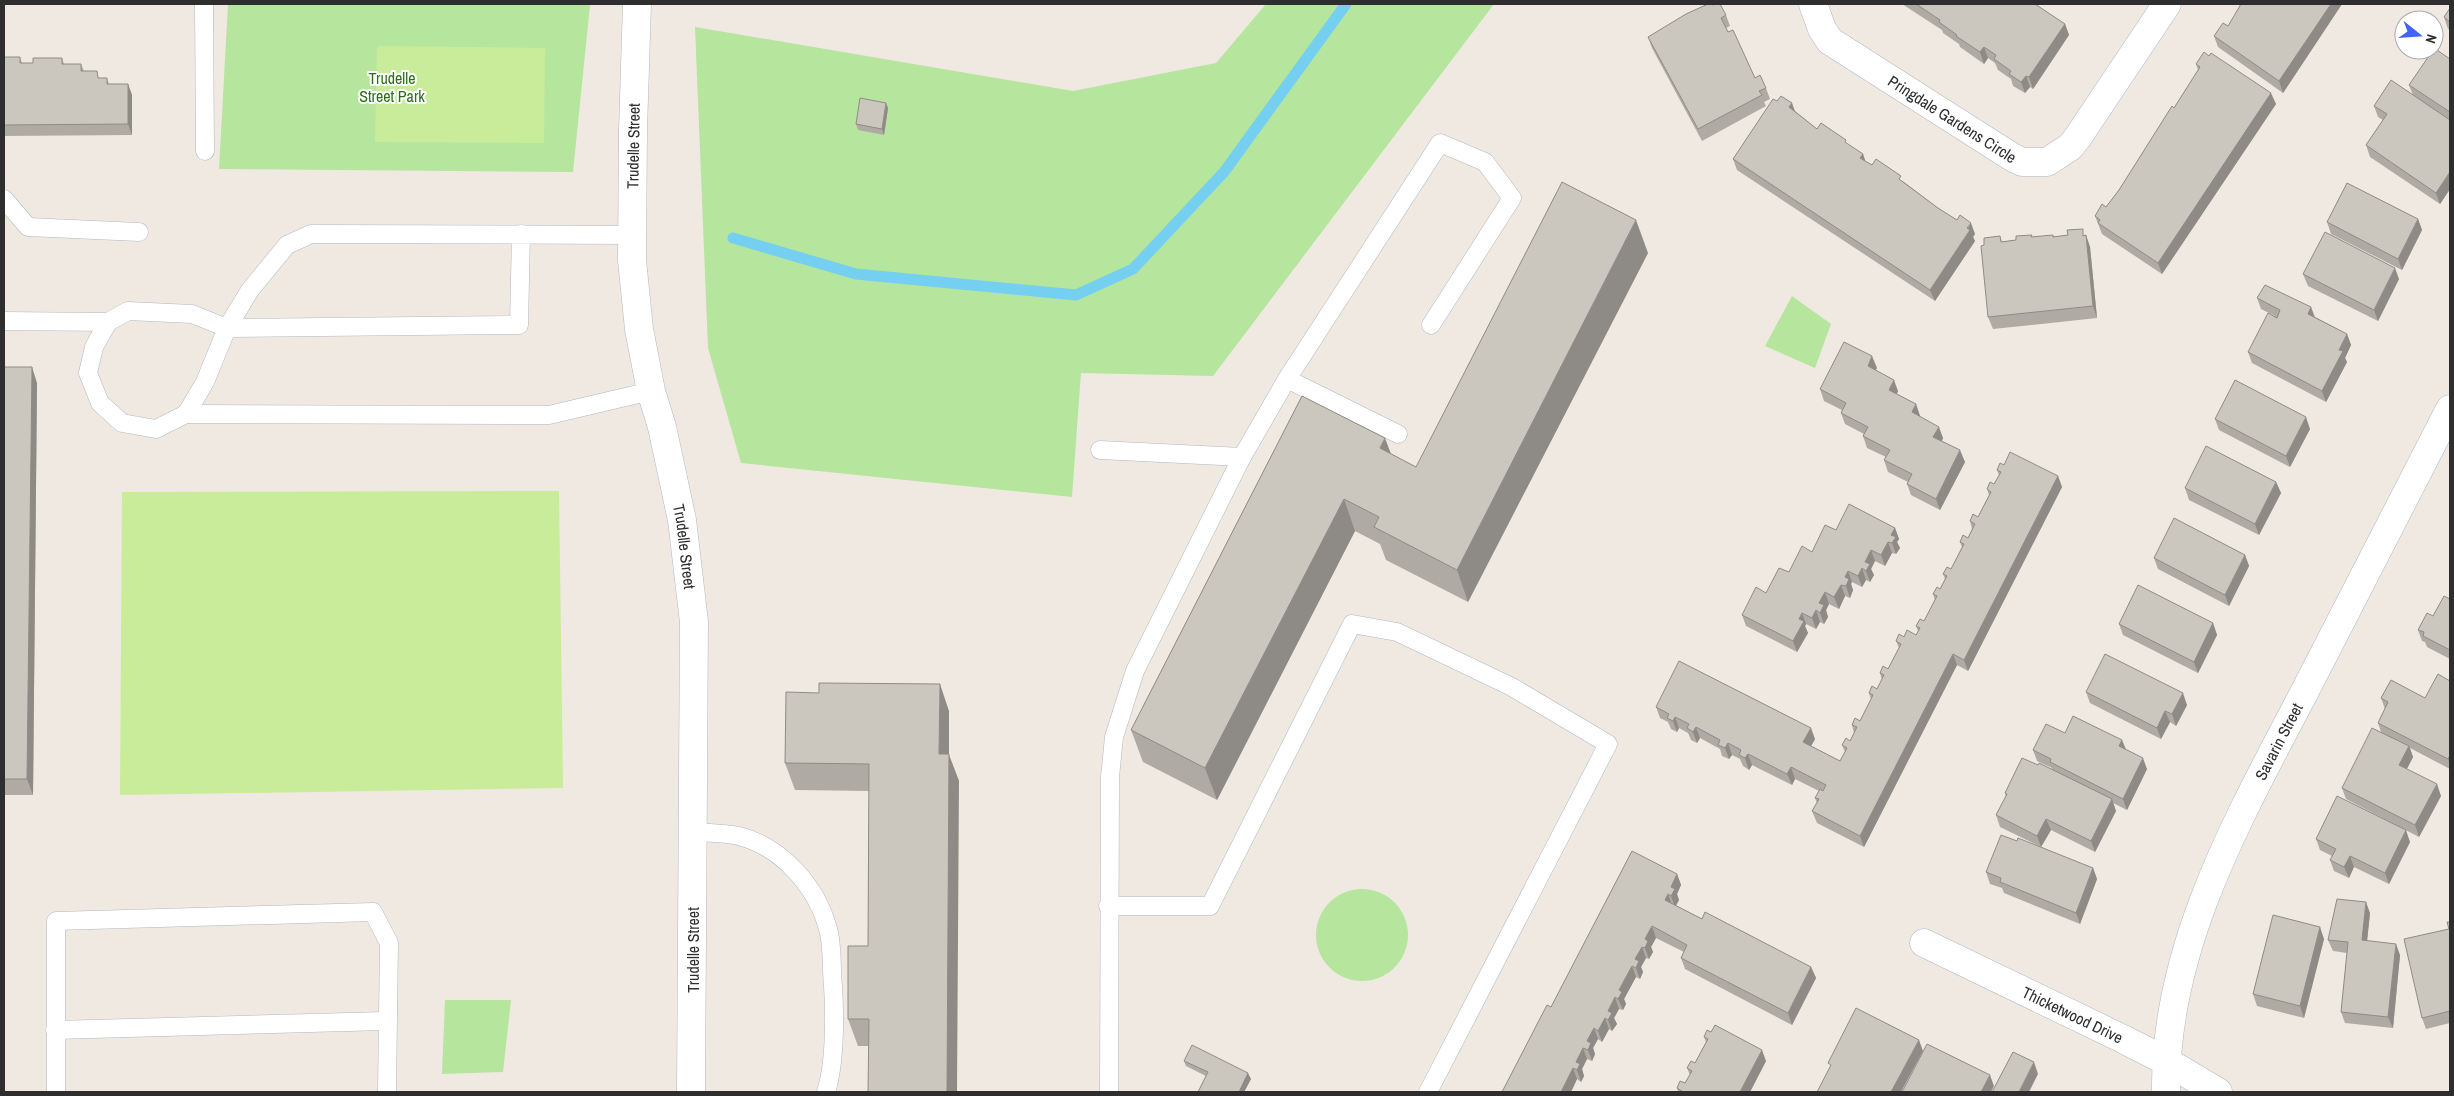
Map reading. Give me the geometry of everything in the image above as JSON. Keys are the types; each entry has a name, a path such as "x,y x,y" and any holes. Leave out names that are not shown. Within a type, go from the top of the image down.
{"street":[{"name":"Trudelle Street","path":"637,4 632,235 639,330 651,391 662,427 682,520 694,622 691,1092"},
{"name":"Pringdale Gardens Circle","path":"1813,4 1822,29 1830,41 2012,157 2022,162 2040,164 2055,158 2078,137 2167,4"},
{"name":"Savarin Street","path":"2166,1092 2166,1061 2179,975 2207,890 2247,803 2450,409"},
{"name":"Thicketwood Drive","path":"1924,943 2166,1061 2218,1092"}],"lane":[{"path":"204,4 205,151"},
{"path":"1109,1092 1108,906 1110,777 1114,736 1135,671 1242,457 1286,379 1440,143 1485,162 1512,198 1431,325"},
{"path":"4,199 28,227 139,232"},
{"path":"186,414 205,382 227,328 250,290 287,245 311,234 632,235"},
{"path":"4,320 108,322 128,311 192,314 227,328 519,324 521,234"},
{"path":"108,322 94,347 88,373 100,403 122,423 156,429 186,414 549,415 651,391"},
{"path":"1286,379 1398,434"},
{"path":"1100,450 1242,457"},
{"path":"1108,906 1210,906 1352,624 1397,632 1528,695 1608,744 1428,1092"},
{"path":"694,832 741,837 775,852 800,876 818,900 829,930 834,1009 832,1048 826,1092"},
{"path":"56,1092 56,921 373,912 389,943 386,1021 387,1092"},
{"path":"55,1030 386,1021"}],"green space":[{"name":"Trudelle Street Park","path":"228,4 590,5 573,172 219,169"},
{"path":"1266,4 1494,4 1213,376 1081,373 1072,497 741,463 708,348 695,27 1073,91 1216,63"},
{"path":"377,46 545,48 544,143 375,142"},
{"path":"1792,296 1831,324 1815,368 1765,346"},
{"path":"559,491 563,788 120,795 122,492"},
{"path":"1362,889 1380,892 1395,902 1405,917 1408,935 1405,953 1395,968 1380,978 1362,981 1344,978 1329,968 1319,953 1316,935 1319,917 1329,902 1344,892"},
{"path":"445,1000 511,1000 503,1072 442,1074"}],"building":[{"path":"1708,4 1720,4 1726,15 1721,18 1728,32 1733,30 1755,78 1760,75 1766,88 1759,91 1762,95 1698,129 1648,37 1686,14"},
{"path":"1916,4 2035,4 2065,24 2029,77 2026,76 2021,82 2009,74 2011,71 1994,59 1996,55 1984,47 1980,52 1956,36 1939,22 1940,20"},
{"path":"2241,4 2331,4 2279,81 2214,36 2223,23 2228,26"},
{"path":"2450,8 2450,22 2444,17"},
{"path":"2204,52 2209,56 2211,53 2271,93 2158,263 2098,223 2100,220 2095,216 2102,204 2106,207 2119,190 2172,106 2174,108 2200,67 2196,64"},
{"path":"2444,55 2450,59 2450,112 2409,85 2426,60 2444,60"},
{"path":"4,57 20,57 20,63 33,63 33,58 62,58 62,64 81,64 81,71 97,71 98,78 107,78 107,84 128,84 128,124 4,125"},
{"path":"2391,80 2450,120 2450,172 2436,193 2366,145 2387,114 2374,106"},
{"path":"1781,96 1792,103 1789,107 1817,129 1821,123 1846,140 1845,142 1863,154 1860,158 1872,165 1876,159 1901,176 1899,179 1938,208 1957,220 1960,215 1971,223 1967,228 1970,230 1930,290 1733,159 1773,99 1777,101"},
{"path":"860,98 886,103 882,129 856,124"},
{"path":"1562,182 1636,220 1457,570 1374,527 1379,517 1344,499 1205,768 1131,730 1302,396 1385,438 1380,448 1416,467"},
{"path":"2347,183 2418,219 2398,259 2327,222"},
{"path":"2083,229 2083,236 2086,235 2093,306 1988,317 1981,246 1984,245 1984,238 2000,236 2001,242 2016,240 2016,236 2053,235 2053,237 2068,235 2067,230"},
{"path":"2325,232 2395,268 2374,310 2303,274"},
{"path":"2265,285 2311,307 2308,314 2347,334 2339,350 2343,351 2322,391 2248,352 2268,313 2277,318 2280,310 2257,298"},
{"path":"1844,342 1872,356 1868,366 1894,380 1889,390 1916,404 1912,412 1939,427 1933,437 1960,450 1936,499 1907,484 1912,474 1884,460 1890,450 1863,436 1868,427 1841,413 1846,403 1820,389"},
{"path":"4,367 32,367 27,779 4,779"},
{"path":"2235,380 2306,417 2286,456 2215,419"},
{"path":"2206,446 2276,482 2255,524 2185,488"},
{"path":"2010,452 2058,476 1964,660 1953,654 1860,836 1812,811 1819,799 1815,798 1820,789 1823,791 1826,785 1791,767 1787,774 1748,754 1745,758 1739,755 1741,750 1728,743 1725,748 1718,745 1720,740 1696,727 1693,732 1687,728 1689,724 1675,717 1673,721 1667,718 1669,714 1656,707 1679,661 1811,728 1803,742 1840,761 1847,748 1842,745 1846,738 1850,741 1857,727 1852,725 1855,718 1860,721 1873,695 1869,693 1872,686 1877,689 1884,675 1880,673 1883,666 1888,669 1901,644 1896,641 1899,634 1904,637 1907,630 1916,635 1920,628 1916,626 1920,619 1924,621 1937,596 1933,594 1937,587 1940,589 1947,576 1943,574 1947,567 1951,569 1964,544 1960,542 1963,535 1968,538 1975,524 1970,521 1973,514 1978,517 1991,492 1987,489 1990,482 1994,484 2001,472 1997,470 2000,463 2004,465"},
{"path":"1849,504 1895,528 1891,535 1896,537 1892,543 1888,542 1881,555 1871,550 1865,562 1870,564 1866,571 1862,568 1858,576 1848,571 1845,577 1849,579 1846,586 1841,585 1834,597 1825,592 1819,603 1824,605 1820,613 1816,610 1812,618 1802,613 1799,619 1804,621 1793,641 1742,615 1756,587 1766,593 1779,568 1789,572 1802,546 1812,552 1825,525 1836,530"},
{"path":"2174,518 2245,555 2225,595 2154,558"},
{"path":"2138,585 2213,623 2194,662 2119,624"},
{"path":"2444,596 2450,599 2450,650 2423,636 2424,632 2418,630 2427,613 2433,616"},
{"path":"2105,654 2183,693 2172,714 2165,711 2157,728 2086,692"},
{"path":"2438,674 2450,681 2450,755 2448,759 2378,723 2388,702 2381,698 2391,680 2425,698"},
{"path":"819,683 940,684 939,754 949,754 947,1092 868,1092 869,1019 848,1019 848,946 868,946 869,764 785,763 786,692 819,693"},
{"path":"2073,716 2122,740 2119,746 2143,758 2123,799 2050,762 2051,759 2033,750 2046,724 2065,733"},
{"path":"2372,728 2409,746 2399,765 2437,784 2415,825 2342,788"},
{"path":"2022,758 2038,765 2039,763 2112,799 2091,841 2046,819 2037,836 1996,815"},
{"path":"2337,796 2406,830 2385,873 2350,856 2344,867 2330,860 2336,849 2316,839"},
{"path":"2001,835 2017,841 2018,838 2093,868 2076,913 2000,882 2001,878 1986,872"},
{"path":"1632,851 1677,874 1671,887 1675,889 1671,896 1668,894 1665,900 1702,919 1705,912 1811,967 1788,1013 1681,958 1687,945 1652,926 1645,939 1648,941 1645,948 1642,947 1635,959 1639,961 1636,968 1632,966 1619,990 1622,992 1618,999 1615,997 1608,1011 1612,1013 1608,1020 1605,1018 1598,1031 1594,1028 1587,1041 1591,1043 1588,1050 1583,1048 1576,1062 1580,1064 1577,1070 1573,1068 1561,1092 1502,1092 1547,1005 1551,1007"},
{"path":"2337,899 2366,902 2362,940 2396,944 2388,1017 2341,1012 2348,942 2328,940"},
{"path":"2273,915 2320,927 2300,1006 2253,994"},
{"path":"2447,922 2450,922 2450,1011 2422,1018 2404,939 2449,929"},
{"path":"1856,1008 1919,1040 1891,1092 1817,1092 1831,1065 1828,1063"},
{"path":"1715,1025 1762,1050 1740,1092 1681,1092 1677,1088 1680,1081 1685,1083 1692,1071 1687,1068 1691,1061 1695,1063 1708,1039 1704,1037 1707,1030 1711,1032"},
{"path":"1927,1044 1990,1075 1981,1092 1902,1092"},
{"path":"1192,1045 1248,1073 1239,1092 1198,1092 1208,1072 1184,1061"},
{"path":"2013,1052 2034,1062 2019,1092 1992,1092"}],"waterway":[{"path":"733,238 856,274 1076,295 1133,269 1224,172 1346,4"}]}
